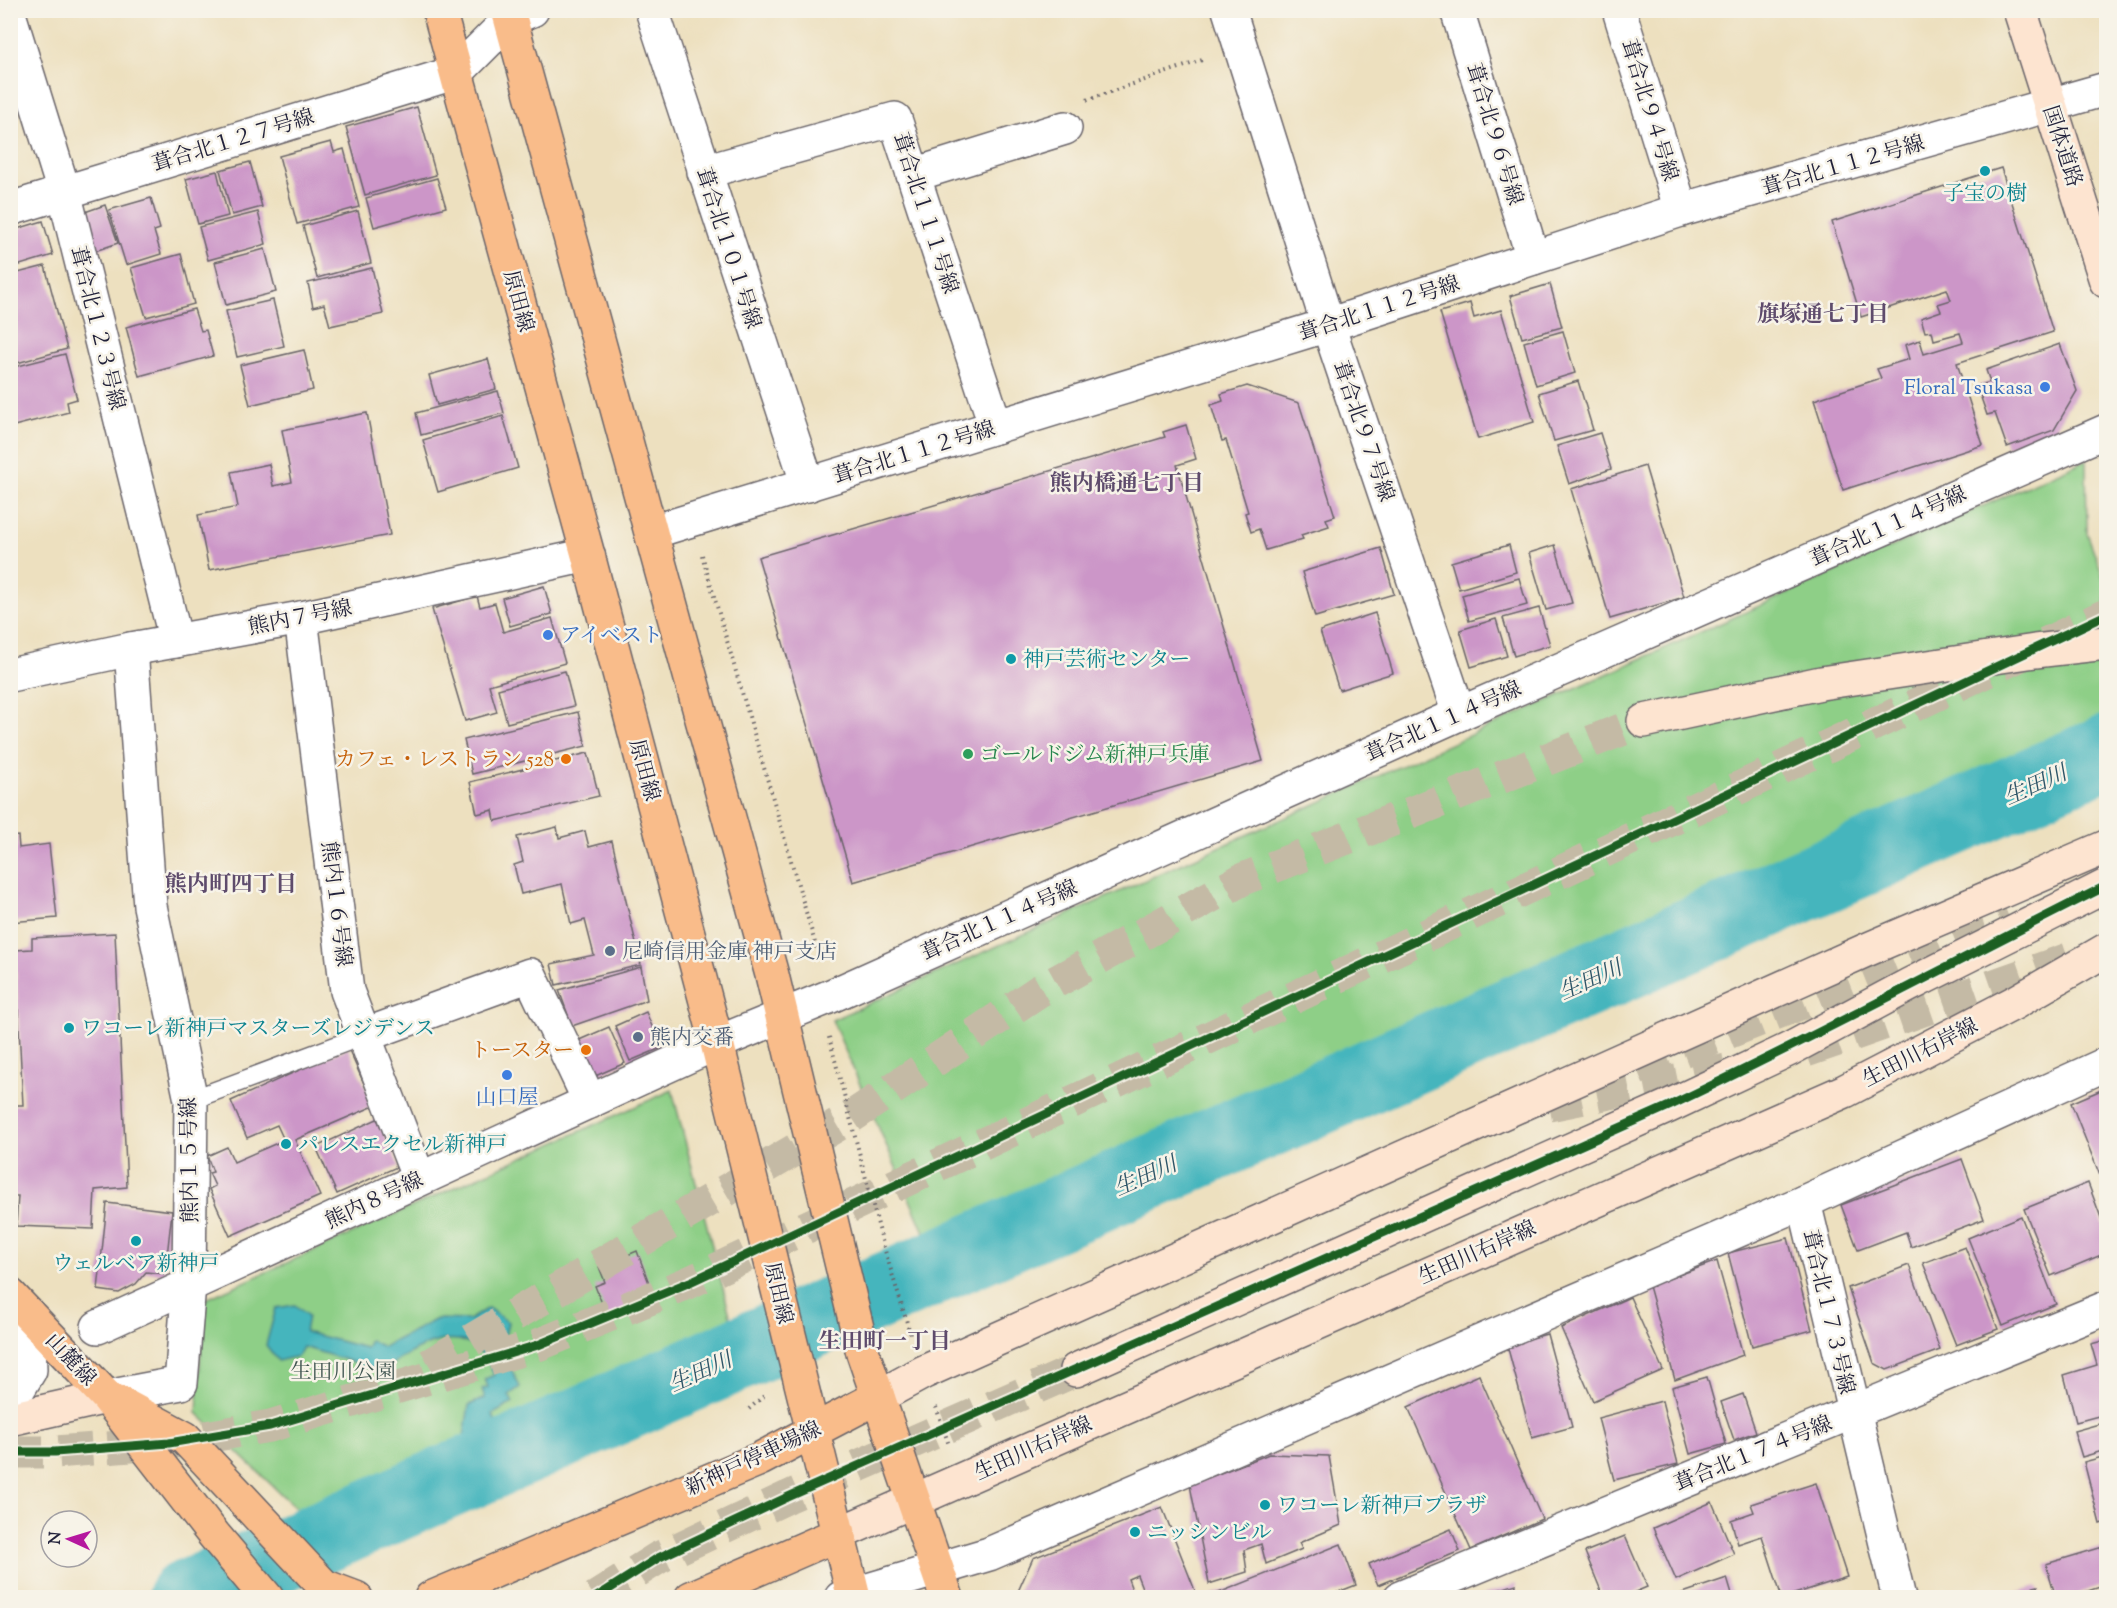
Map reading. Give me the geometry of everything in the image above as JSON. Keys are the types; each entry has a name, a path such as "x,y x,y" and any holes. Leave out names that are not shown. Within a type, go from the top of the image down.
{"main road":[{"name":"原田線","path":"439,10 588,555 717,1042 775,1275 785,1384 813,1431 838,1534"},
{"path":"517,13 781,1016 863,1353 942,1584"},
{"name":"山麓線","path":"20,1304 107,1396"},
{"path":"107,1396 185,1438 324,1586 356,1598"},
{"path":"107,1396 214,1535 267,1598"},
{"name":"新神戸停車場線","path":"431,1598 760,1459 878,1397"},
{"path":"691,1598 838,1534 850,1596"}],"street":[{"name":"葺合北１０１号線","path":"652,10 808,484"},
{"name":"葺合北９７号線","path":"1228,10 1328,325 1459,714"},
{"name":"葺合北９６号線","path":"1457,10 1533,258"},
{"name":"葺合北９４号線","path":"1619,10 1682,210"},
{"name":"国体道路","path":"2020,10 2106,281"},
{"path":"457,72 517,13"},
{"name":"葺合北１２３号線","path":"10,18 64,192 176,641"},
{"name":"葺合北１２７号線","path":"10,209 457,72"},
{"name":"葺合北１１２号線","path":"652,532 1328,325 1682,210 2106,89"},
{"name":"葺合北１１１号線","path":"704,172 895,119 996,427"},
{"path":"913,174 1065,128"},
{"name":"葺合北１１４号線","path":"781,1016 1459,714 2106,431"},
{"name":"熊内７号線","path":"10,675 131,649 301,618 588,555"},
{"name":"熊内１６号線","path":"301,618 347,991 419,1179"},
{"path":"1644,721 1821,683 2035,651 2106,643"},
{"name":"熊内１５号線","path":"107,1396 181,1383 189,1284 191,1100 150,906 131,649"},
{"path":"878,1397 924,1372 1799,980 2106,847"},
{"path":"1076,1371 1669,1106 1790,1049 1910,985 2106,886"},
{"name":"生田川右岸線","path":"838,1534 1845,1091 2016,1002 2106,950"},
{"path":"365,1035 530,975 590,1102"},
{"name":"熊内８号線","path":"98,1327 717,1042 781,1016"},
{"path":"850,1596 942,1584 989,1554 1804,1202 2106,1064"},
{"name":"葺合北１７３号線","path":"1804,1202 1852,1413 1899,1598"},
{"path":"10,1403 30,1370 20,1304"},
{"name":"葺合北１７４号線","path":"1400,1598 2106,1308"},
{"path":"10,1419 107,1396"}],"lane":[{"path":"191,1100 365,1035"}],"path":[{"path":"1065,128 1059,110 1240,47"},
{"path":"692,520 823,968"},
{"path":"828,1030 883,1244 912,1338"},
{"path":"749,1408 785,1384"},
{"path":"933,1398 949,1445"}],"green space":[{"path":"2086,460 2087,533 2106,584 2106,721 927,1239 832,1020"},
{"name":"生田川公園","path":"672,1090 733,1327 309,1521 197,1413 204,1300"}],"water":[{"path":"295,1305 308,1316 305,1332 366,1348 370,1340 383,1347 437,1319 469,1320 488,1308 508,1322 502,1350 520,1387 509,1395 513,1403 493,1414 496,1424 464,1436 469,1405 485,1398 482,1389 488,1387 485,1379 494,1375 484,1356 472,1345 459,1340 444,1340 429,1344 413,1351 382,1371 303,1347 298,1356 278,1361 266,1345 276,1308"}],"building":[{"path":"417,107 436,175 365,195 346,127"},
{"path":"331,142 334,152 344,149 359,207 297,224 279,156"},
{"path":"250,162 262,207 232,215 220,170"},
{"path":"2001,168 2053,332 1957,363 1983,445 1843,490 1814,400 1881,378 1877,369 1909,359 1905,345 1920,340 1924,354 1963,342 1960,333 1934,340 1932,331 1925,332 1921,318 1941,311 1938,304 1951,300 1947,289 1861,317 1832,222"},
{"path":"217,171 228,216 198,224 186,179"},
{"path":"437,178 446,207 374,227 366,198"},
{"path":"151,198 160,229 154,231 161,254 126,265 109,210"},
{"path":"105,205 118,243 95,251 82,213"},
{"path":"358,211 371,263 317,278 303,226"},
{"path":"258,212 266,244 208,260 199,227"},
{"path":"43,221 53,255 10,268 10,231"},
{"path":"265,249 276,292 226,305 215,262"},
{"path":"181,254 194,304 146,317 131,268"},
{"path":"45,266 67,349 10,365 10,275"},
{"path":"372,268 383,314 330,326 324,304 313,307 308,283"},
{"path":"1550,284 1562,327 1522,338 1510,296"},
{"path":"273,300 284,346 237,357 226,311"},
{"path":"1470,303 1474,318 1501,310 1534,422 1478,439 1440,312"},
{"path":"194,309 201,331 206,330 213,356 139,376 126,327"},
{"path":"1563,331 1575,373 1536,385 1524,342"},
{"path":"2060,344 2077,391 2054,430 2007,447 1995,413 1987,415 1977,386 1990,382 1986,370"},
{"path":"304,350 313,390 250,405 240,365"},
{"path":"65,354 77,399 67,402 69,412 10,427 10,368"},
{"path":"488,359 496,389 437,405 429,375"},
{"path":"1578,381 1593,430 1554,441 1539,393"},
{"path":"1247,386 1299,403 1335,516 1326,519 1329,526 1301,535 1303,539 1266,550 1259,529 1251,532 1245,513 1248,512 1226,440 1222,441 1211,405 1223,401 1221,394"},
{"path":"498,391 504,413 421,435 416,413"},
{"path":"367,413 390,535 209,570 198,515 238,507 231,472 269,464 273,486 292,482 282,430"},
{"path":"503,416 518,468 438,492 423,440"},
{"name":"神戸芸術センター","path":"1186,425 1196,459 1177,465 1263,761 853,882 758,557 1165,437 1163,432"},
{"path":"1600,433 1611,469 1569,484 1557,446"},
{"path":"1645,466 1684,597 1610,619 1571,489"},
{"path":"1509,545 1516,572 1459,589 1451,562"},
{"path":"1555,545 1572,603 1546,610 1529,553"},
{"path":"1381,548 1394,594 1315,617 1302,572"},
{"path":"1519,578 1527,605 1469,621 1462,595"},
{"path":"544,586 552,614 510,626 502,598"},
{"path":"477,596 480,607 495,603 503,632 552,618 565,663 489,685 497,712 465,721 432,609"},
{"path":"1539,608 1550,645 1514,656 1503,618"},
{"path":"1375,613 1393,673 1339,690 1320,631"},
{"path":"1496,619 1507,656 1471,667 1460,630"},
{"path":"565,671 574,706 507,723 498,689"},
{"path":"578,712 586,746 472,774 464,740"},
{"path":"588,753 599,796 495,821 493,810 477,814 470,782"},
{"path":"557,827 559,838 585,831 589,847 612,841 641,965 556,985 551,964 594,955 585,920 571,924 562,884 521,894 514,865 523,862 517,837"},
{"path":"18,836 19,848 49,844 57,918 10,922 10,837"},
{"name":"ワコーレ新神戸マスターズレジデンス","path":"115,933 127,1187 95,1190 93,1229 16,1226 18,1196 10,1196 10,1105 23,1105 15,950 32,949 32,938"},
{"path":"641,967 647,1000 572,1026 559,990"},
{"name":"熊内交番","path":"646,1012 661,1048 630,1061 615,1026"},
{"path":"609,1027 625,1063 593,1077 577,1041"},
{"name":"パレスエクセル新神戸","path":"348,1048 374,1106 295,1140 320,1196 230,1236 209,1189 215,1186 209,1173 213,1172 207,1156 227,1147 234,1162 284,1140 277,1125 247,1138 231,1101"},
{"path":"2106,1088 2106,1176 2101,1178 2071,1103"},
{"path":"377,1119 399,1166 337,1194 316,1147"},
{"path":"1962,1159 1984,1219 1911,1247 1906,1232 1858,1250 1841,1205"},
{"path":"2088,1183 2106,1231 2106,1253 2051,1276 2024,1209"},
{"name":"ウェルベア新神戸","path":"107,1203 172,1211 165,1274 146,1272 136,1284 119,1293 98,1290"},
{"path":"2021,1216 2056,1304 2003,1326 1968,1238"},
{"path":"1788,1238 1812,1330 1752,1346 1728,1253"},
{"path":"1965,1247 1998,1329 1956,1345 1923,1263"},
{"path":"637,1251 652,1291 641,1295 645,1306 609,1321 595,1286 605,1282 599,1267"},
{"path":"1717,1261 1743,1355 1675,1380 1649,1286"},
{"path":"1909,1265 1940,1350 1887,1370 1874,1363 1848,1288"},
{"path":"1630,1297 1663,1370 1593,1401 1561,1328"},
{"path":"1547,1334 1572,1427 1532,1438 1507,1345"},
{"path":"2106,1340 2106,1414 2076,1422 2064,1375 2097,1365 2091,1344"},
{"path":"1479,1375 1542,1519 1471,1550 1408,1407"},
{"path":"1707,1377 1726,1444 1690,1454 1672,1387"},
{"path":"1743,1394 1756,1432 1734,1440 1721,1402"},
{"path":"1662,1401 1678,1464 1614,1480 1598,1418"},
{"path":"2106,1422 2106,1450 2082,1457 2074,1431"},
{"name":"ワコーレ新神戸プラザ","path":"1269,1454 1329,1456 1341,1525 1299,1543 1302,1549 1266,1564 1261,1544 1244,1550 1247,1572 1209,1584 1190,1485"},
{"path":"2106,1456 2106,1522 2100,1524 2084,1462"},
{"path":"1816,1483 1847,1577 1782,1598 1762,1536 1738,1544 1731,1520 1754,1512 1751,1504"},
{"path":"1712,1502 1734,1554 1676,1580 1653,1528"},
{"name":"ニッシンビル","path":"1162,1507 1196,1593 1184,1598 1146,1598 1137,1575 1128,1579 1135,1598 1015,1598 1033,1558"},
{"path":"1451,1529 1460,1551 1378,1585 1369,1564"},
{"path":"1625,1536 1647,1587 1621,1598 1604,1598 1585,1552"},
{"path":"1341,1544 1356,1585 1323,1598 1206,1598"},
{"path":"2106,1546 2106,1585 2067,1598 2056,1598 2046,1564"},
{"path":"1727,1578 1733,1598 1678,1598 1677,1595"},
{"path":"1516,1584 1515,1598 1477,1598 1477,1597"},
{"path":"2038,1586 2041,1598 1997,1598 1997,1597"}],"waterway":[{"name":"生田川","path":"184,1598 2106,752"}],"tunnel":[{"path":"10,1452 55,1452 169,1443 270,1426 538,1345 690,1282 2106,615"},
{"path":"429,1365 848,1119 1039,991 1243,879 1644,721"},
{"path":"1637,1069 2010,920"},
{"path":"1806,1051 2083,954"},
{"path":"1549,1105 1736,1068"},
{"path":"595,1598 658,1558 788,1497 1076,1370"}],"cycle path":[{"path":"10,1452 55,1452 169,1443 270,1426 538,1345 690,1282 2106,615"},
{"path":"595,1598 658,1558 788,1497 1669,1106 1834,1025 2106,886"}],"place":[{"name":"子宝の樹","path":"1985,171"},
{"name":"Floral Tsukasa","path":"2045,387"},
{"name":"アイベスト","path":"548,635"},
{"name":"神戸芸術センター","path":"1011,659"},
{"name":"ゴールドジム新神戸兵庫","path":"968,754"},
{"name":"カフェ・レストラン 528","path":"566,759"},
{"name":"尼崎信用金庫 神戸支店","path":"610,951"},
{"name":"ワコーレ新神戸マスターズレジデンス","path":"69,1028"},
{"name":"熊内交番","path":"638,1037"},
{"name":"トースター","path":"586,1050"},
{"name":"山口屋","path":"507,1075"},
{"name":"パレスエクセル新神戸","path":"286,1144"},
{"name":"ウェルベア新神戸","path":"136,1241"},
{"name":"ワコーレ新神戸プラザ","path":"1265,1505"},
{"name":"ニッシンビル","path":"1135,1532"}],"district":[{"name":"旗塚通七丁目","path":"1823,313"},
{"name":"熊内橋通七丁目","path":"1127,482"},
{"name":"熊内町四丁目","path":"231,883"},
{"name":"生田町一丁目","path":"885,1340"}]}
